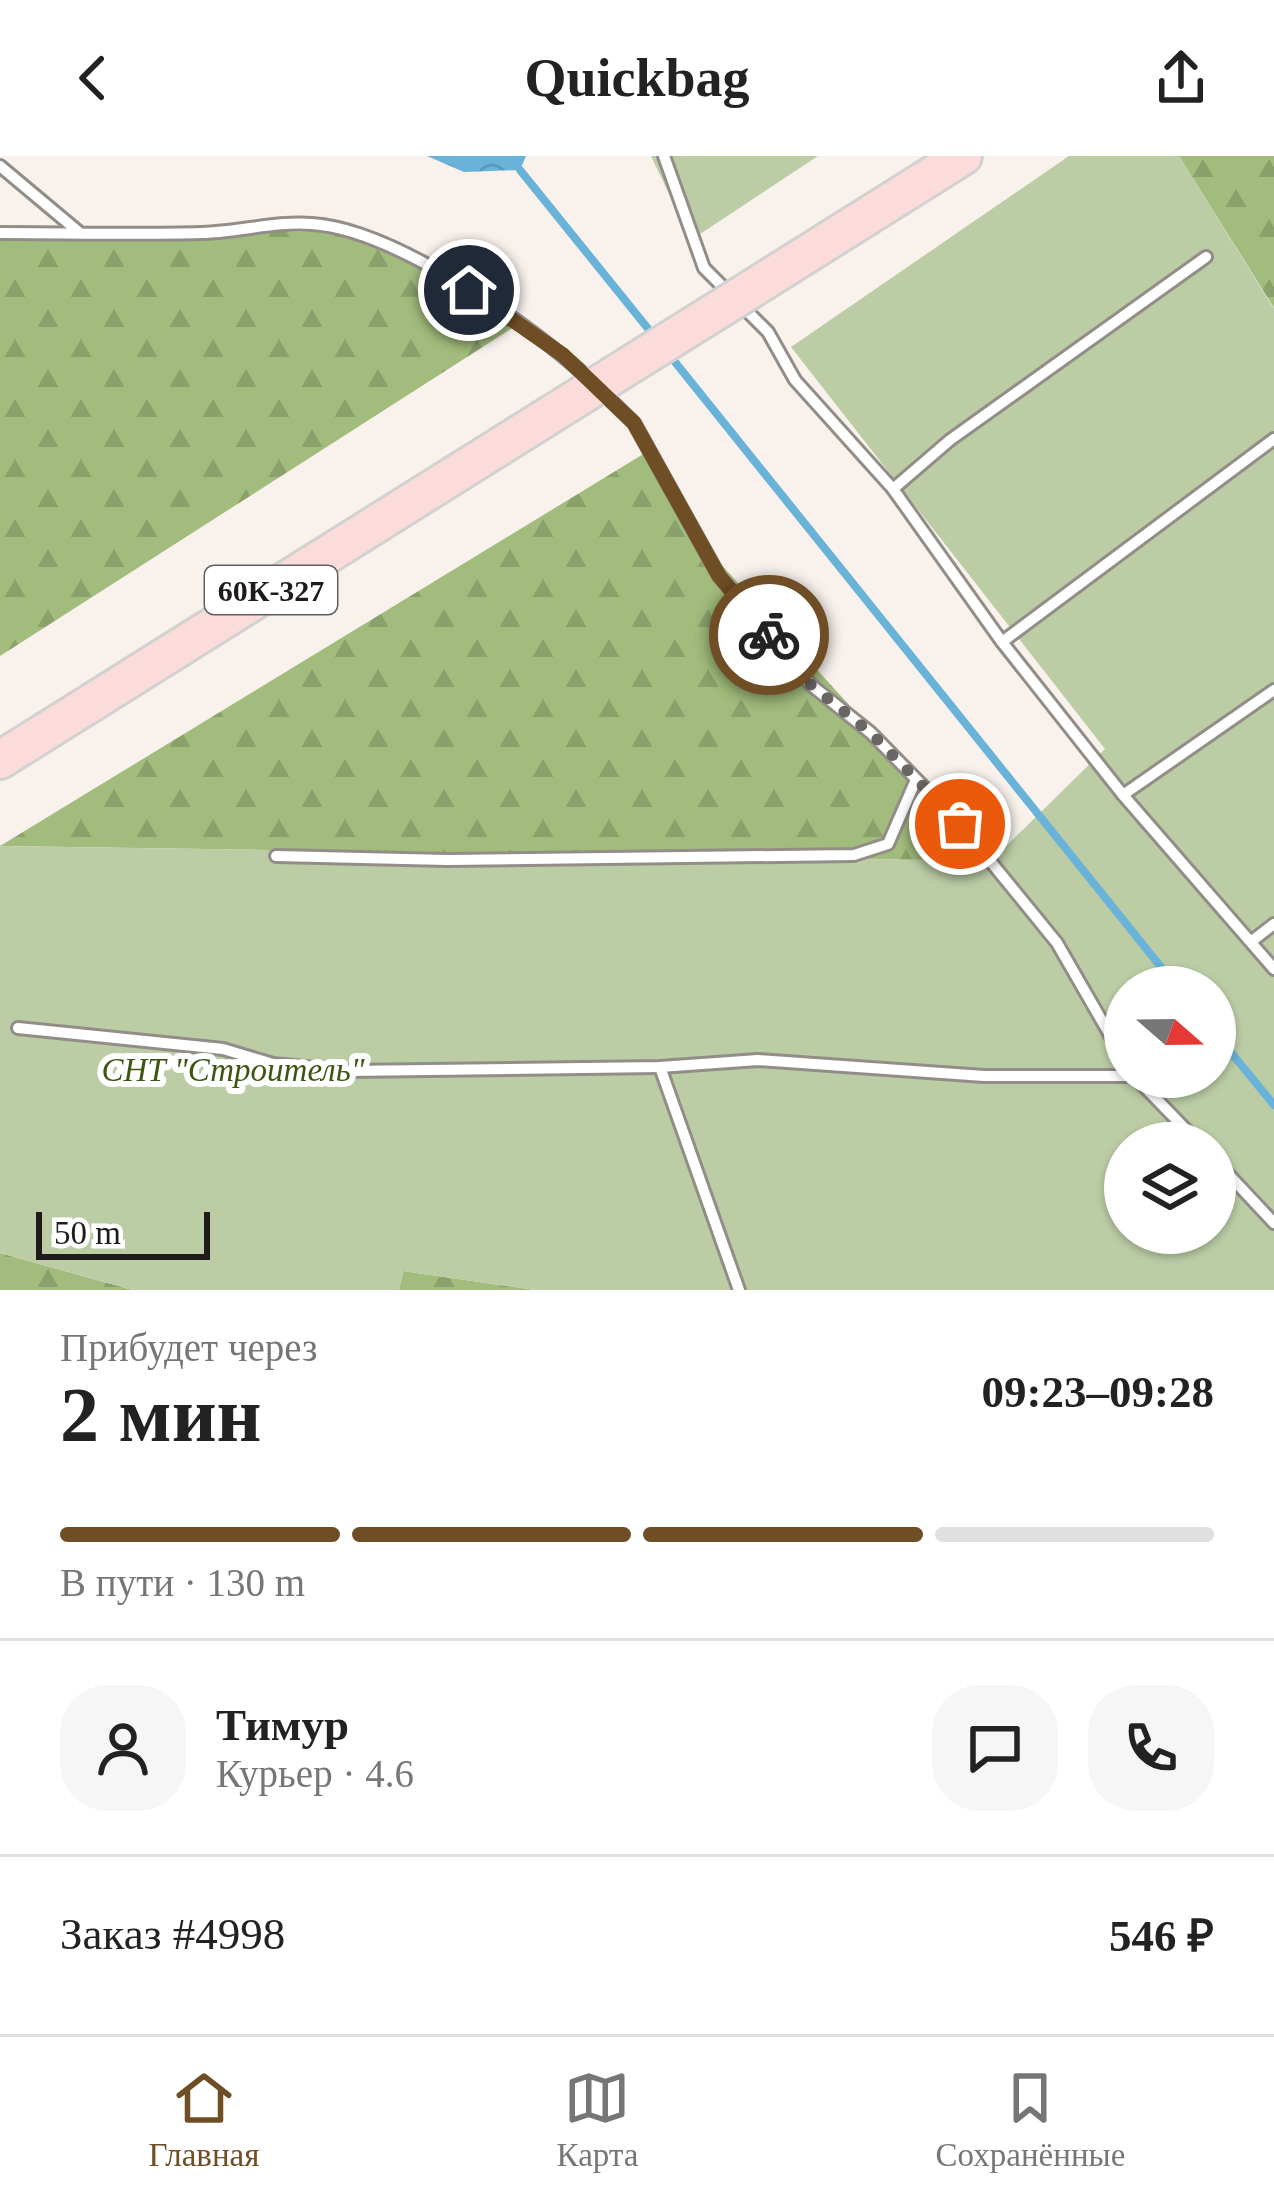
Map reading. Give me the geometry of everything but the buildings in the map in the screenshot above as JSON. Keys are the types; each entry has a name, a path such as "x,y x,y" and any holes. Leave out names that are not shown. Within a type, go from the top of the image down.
{"main road":[{"name":"60К-327","path":"0,760 963,156"}],"lane":[{"path":"664,156 704,268 768,332 795,380 893,489 1001,642 1123,795 1274,969"},
{"path":"0,166 80,233"},
{"path":"0,233 205,233 314,224 371,240 439,271 500,309 563,355 634,423 719,576 811,685 871,733 960,824 1057,943 1104,1025"},
{"path":"893,489 950,440 1206,257"},
{"path":"1001,642 1274,439"},
{"path":"1123,795 1274,690"},
{"path":"276,856 447,860 854,855 888,844 915,782"},
{"path":"1252,941 1274,924"},
{"path":"17,1028 223,1049 273,1064 348,1071 660,1067 758,1060 984,1076 1104,1076"},
{"path":"660,1067 739,1290"},
{"path":"1155,1098 1179,1122"},
{"path":"1236,1182 1274,1223"}],"green space":[{"path":"651,156 818,156 691,240"},
{"name":"СНТ \"Строитель\"","path":"1069,156 1179,156 1274,309 1274,1290 535,1290 403,1271 399,1290 133,1290 0,1253 0,846 991,861 1105,749 791,347"},
{"path":"1179,156 1274,156 1274,308"},
{"path":"0,230 374,232 514,327 0,656"},
{"path":"650,450 700,541 991,861 0,846"},
{"path":"0,1253 133,1290 0,1290"},
{"path":"403,1271 535,1290 399,1290"}],"water":[{"path":"427,156 526,156 520,170 464,172"}],"waterway":[{"path":"520,170 654,336"},
{"path":"667,352 1160,966"},
{"path":"1236,1059 1274,1105"}],"way so far":[{"path":"769,635 811,685 871,733 960,824"}],"route":[{"path":"469,290 563,355 634,423 719,576 769,635"}]}
